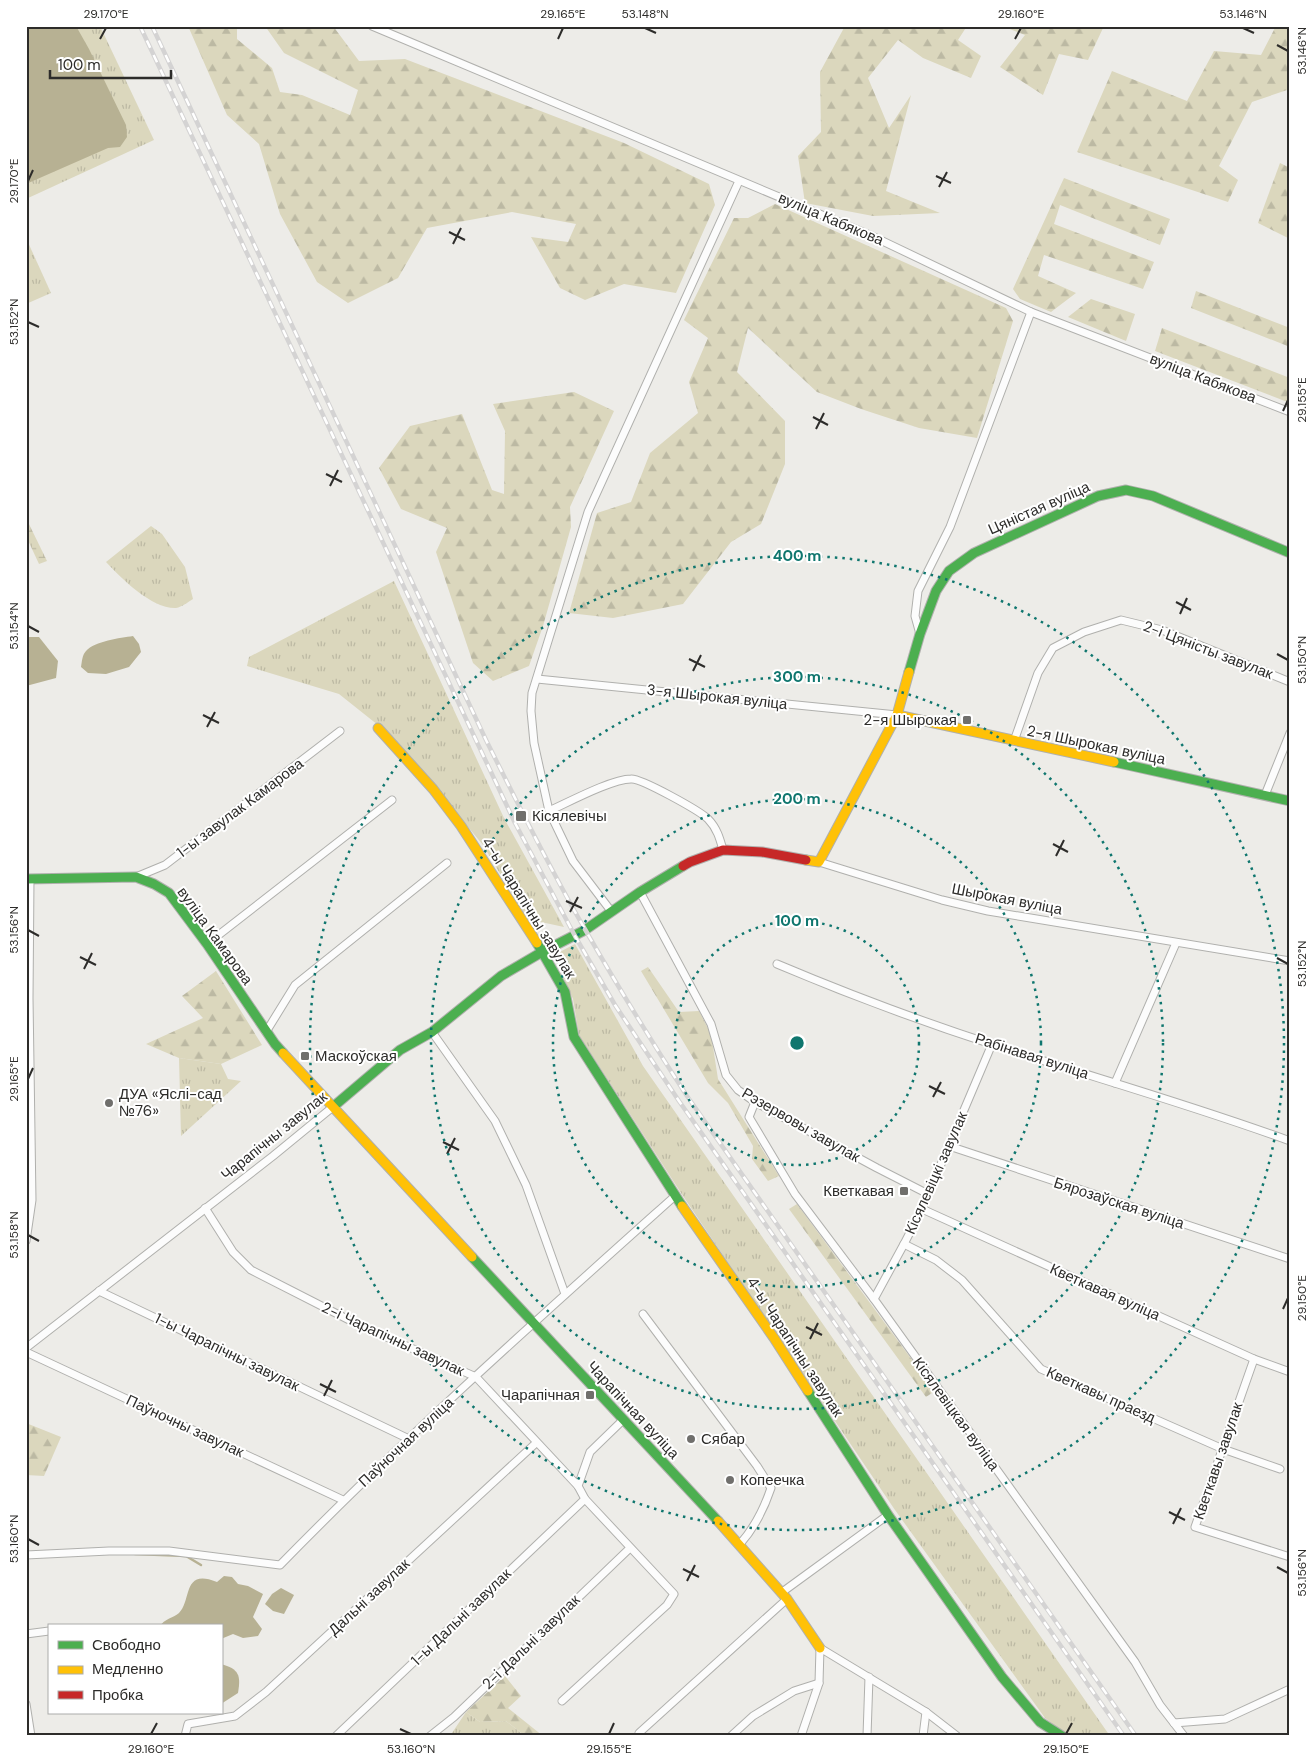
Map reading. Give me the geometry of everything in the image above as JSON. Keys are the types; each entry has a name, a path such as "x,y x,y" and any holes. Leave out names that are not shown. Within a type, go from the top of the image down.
{"street":[{"name":"вуліца Кабякова","path":"372,26 872,236 1031,312 1290,412"},
{"path":"611,911 573,861 549,811 534,743 531,711 532,693 588,512 739,181"},
{"path":"920,634 915,616 918,591 950,527 1031,312"},
{"name":"Цяністая вуліца","path":"819,862 897,716 920,634 936,591 949,571 974,553 1074,506 1098,496 1119,491 1153,496 1290,553"},
{"name":"2-і Цяністы завулак","path":"1014,741 1038,673 1053,648 1084,632 1121,620 1162,630 1290,682"},
{"name":"3-я Шырокая вуліца","path":"537,679 897,716"},
{"name":"2-я Шырокая вуліца","path":"897,716 1290,801"},
{"name":"4-ы Чарапічны завулак","path":"378,728 433,789 462,826 497,878 565,992 574,1037 675,1196 769,1330 888,1515 1002,1677 1040,1722 1062,1736"},
{"name":"1-ы завулак Камарова","path":"136,878 165,865 340,731"},
{"path":"1265,795 1290,733"},
{"path":"549,811 600,788 633,778 683,802 708,818 716,830 724,850"},
{"path":"207,944 392,800"},
{"name":"Шырокая вуліца","path":"542,952 580,932 640,892 690,862 724,850 762,852 819,862 942,900 988,910 1290,961"},
{"path":"266,1032 295,985 447,863"},
{"name":"вуліца Камарова","path":"28,879 136,878 154,884 169,894 207,944 275,1044 334,1106"},
{"path":"26,1241 32,1200 28,1145 28,879"},
{"name":"Рэзервовы завулак","path":"640,892 711,1024 726,1075 738,1090 755,1102 928,1194"},
{"path":"1114,1083 1176,943"},
{"name":"Чарапічны завулак","path":"26,1348 206,1208 334,1106 400,1050 432,1032 501,976 542,952"},
{"name":"Рабінавая вуліца","path":"777,964 858,998 992,1044 1290,1141"},
{"path":"432,1032 495,1121 526,1185 565,1294"},
{"name":"Кісялевіцкі завулак","path":"874,1299 922,1209 992,1044"},
{"name":"Кісялевіцкая вуліца","path":"755,1102 749,1117 795,1194 874,1299 1129,1654 1160,1705 1184,1736"},
{"name":"Чарапічная вуліца","path":"334,1106 623,1420 740,1544 784,1596 820,1648 926,1712 957,1736"},
{"name":"Бярозаўская вуліца","path":"949,1146 1290,1259"},
{"path":"534,1322 675,1196"},
{"name":"2-і Чарапічны завулак","path":"206,1208 233,1252 251,1270 355,1323 476,1377 578,1486 585,1499 674,1594 667,1605 562,1701"},
{"name":"Кветкавая вуліца","path":"922,1209 1254,1359 1290,1372"},
{"name":"Кветкавы праезд","path":"904,1244 936,1260 962,1280 1041,1369 1223,1448 1280,1469"},
{"name":"1-ы Чарапічны завулак","path":"99,1291 409,1439"},
{"path":"643,1314 757,1466 770,1488 765,1506 740,1544"},
{"name":"Паўночная вуліца","path":"26,1555 110,1550 169,1551 280,1565 343,1500 534,1322"},
{"name":"Паўночны завулак","path":"26,1352 343,1500"},
{"name":"Кветкавы завулак","path":"1254,1359 1196,1527 1290,1557"},
{"path":"578,1486 590,1452 623,1420"},
{"name":"Дальні завулак","path":"185,1736 188,1724 235,1716 266,1692 536,1442"},
{"name":"1-ы Дальні завулак","path":"336,1736 585,1499"},
{"path":"639,1734 784,1596 888,1515"},
{"name":"2-і Дальні завулак","path":"430,1736 454,1717 630,1548"},
{"path":"26,1634 48,1631"},
{"path":"801,1736 819,1683 820,1648"},
{"path":"867,1736 869,1677"},
{"path":"731,1736 753,1716 794,1691 819,1683"},
{"path":"1174,1723 1225,1719 1290,1689"},
{"path":"26,1704 31,1736"},
{"path":"923,1736 926,1712"}],"green space":[{"path":"26,26 100,26 154,140 26,199"},
{"path":"188,26 237,26 237,39 272,68 280,92 302,95 350,115 358,90 284,53 265,26 333,26 359,61 405,59 624,143 709,184 715,205 676,293 624,284 585,300 560,288 531,237 568,242 576,224 512,212 427,228 398,278 348,303 317,282 280,214 259,144 227,115"},
{"path":"845,26 967,26 958,40 981,56 971,78 923,58 898,40 868,78 889,128 911,95 886,191 940,213 873,216 805,203 798,156 821,132 820,72"},
{"path":"1002,26 1104,26 1088,60 1059,54 1043,95 1000,67 1025,35"},
{"path":"1276,26 1290,26 1290,89 1252,102 1219,166 1238,180 1228,202 1077,152 1112,71 1187,101 1214,51 1261,55"},
{"path":"1280,163 1290,168 1290,239 1258,223"},
{"path":"1064,178 1170,219 1160,245 1060,205 1054,224 1154,262 1143,289 1044,255 1038,276 1076,293 1051,312 1020,299 1013,289"},
{"path":"775,204 1006,308 1013,321 977,438 919,428 817,392 748,328 737,372 785,421 785,464 761,524 731,542 683,604 613,618 569,613 597,513 631,502 650,453 698,413 689,382 708,338 684,320 734,218 748,218"},
{"path":"26,238 51,293 26,304"},
{"path":"1196,291 1290,328 1290,347 1191,308"},
{"path":"1091,299 1135,314 1126,341 1068,317"},
{"path":"1162,328 1290,378 1290,403 1155,351"},
{"path":"574,392 614,411 570,507 571,527 543,626 529,666 493,681 473,663 436,552 447,528 401,509 379,468 410,426 462,414 492,490 504,494 505,431 493,404"},
{"path":"26,518 47,561 39,564 26,536"},
{"path":"151,526 162,534 185,567 193,599 183,606 176,608 157,604 138,592 106,562"},
{"path":"394,581 504,818 564,927 527,919 483,845 393,737 339,694 247,666 249,657"},
{"path":"575,944 643,1066 1110,1736 1069,1736 1045,1718 895,1510 683,1196 579,1035 573,999 554,955"},
{"path":"648,967 679,1012 699,1011 711,1034 718,1079 779,1176 768,1181 752,1159 753,1146 728,1103 708,1083 641,971"},
{"path":"216,971 262,1045 221,1064 179,1058 146,1044 203,1018 182,996"},
{"path":"179,1058 221,1064 228,1079 241,1081 181,1136"},
{"path":"797,1204 935,1391 926,1397 789,1209"},
{"path":"26,1423 61,1437 44,1476 26,1475"},
{"path":"505,1676 521,1696 508,1708 543,1736 525,1736 506,1721 480,1722 466,1712"},
{"path":"466,1712 480,1722 506,1721 525,1736 450,1736"}],"shaded area":[{"path":"26,26 76,26 126,125 127,137 120,147 108,148 26,184"},
{"path":"133,636 139,644 141,652 129,667 106,674 88,673 81,667 84,654 95,645 108,640"},
{"path":"26,637 39,637 58,661 56,678 26,686"},
{"path":"224,1576 232,1577 238,1584 248,1586 263,1594 253,1617 262,1629 258,1636 243,1638 233,1634 222,1639 222,1624 162,1624 179,1613 193,1582 198,1579 206,1579 217,1582"},
{"path":"281,1588 294,1595 284,1614 273,1611 265,1604 272,1594"},
{"path":"222,1664 232,1668 239,1677 238,1693 222,1703"}],"waterway":[{"path":"135,1554 186,1556 201,1565"}],"railway":[{"path":"140,26 515,823 575,936 615,1005 679,1101 1124,1736"},
{"path":"152,26 486,740 547,860 610,973 687,1096 1136,1736"}],"traffic: fast":[{"path":"909,672 920,634 936,591 949,571 974,553 1098,496 1126,490 1153,496 1290,553"},
{"path":"1114,762 1290,801"},
{"path":"334,1106 400,1050 432,1032 501,976 585,930 640,892 683,866"},
{"path":"26,879 136,877 154,884 169,893 283,1053"},
{"path":"537,943 565,992 574,1037 682,1206"},
{"path":"472,1257 718,1521"},
{"path":"808,1391 888,1515 1002,1677 1040,1722 1062,1736"}],"traffic: slow":[{"path":"806,860 819,862 897,715 909,672"},
{"path":"897,715 1114,762"},
{"path":"378,728 433,789 461,826 537,943"},
{"path":"283,1053 472,1257"},
{"path":"682,1206 774,1338 808,1391"},
{"path":"718,1521 787,1599 820,1648"}],"traffic: jam":[{"path":"683,866 723,850 762,852 806,860"}],"place":[{"name":"2-я Шырокая","path":"967,720"},
{"name":"Кісялевічы","path":"521,816"},
{"name":"Маскоўская","path":"305,1056"},
{"name":"ДУА «Яслі-сад №76»","path":"109,1103"},
{"name":"Кветкавая","path":"904,1191"},
{"name":"Чарапічная","path":"590,1395"},
{"name":"Сябар","path":"691,1439"},
{"name":"Копеечка","path":"730,1480"}]}
